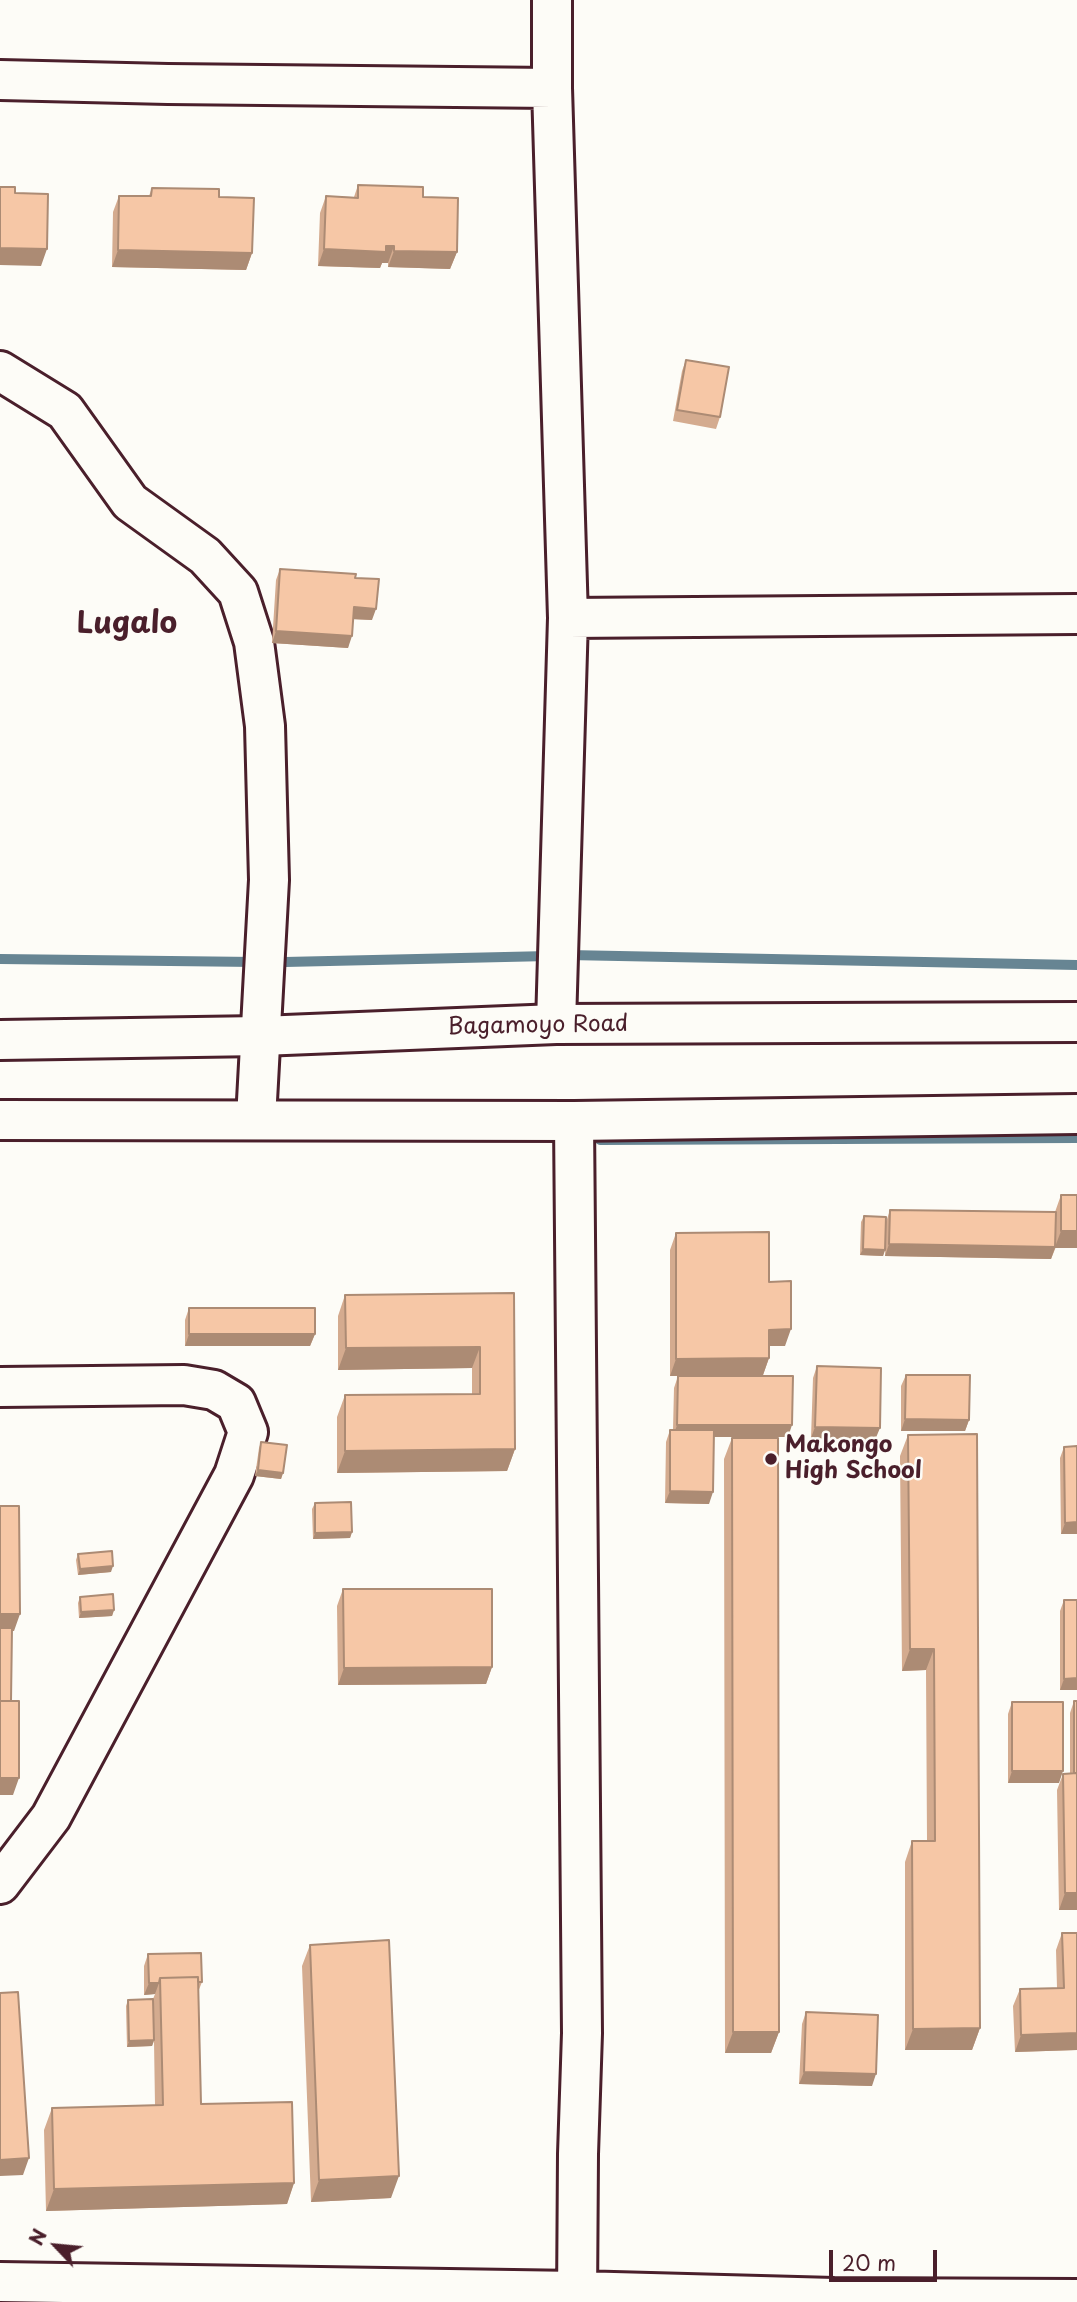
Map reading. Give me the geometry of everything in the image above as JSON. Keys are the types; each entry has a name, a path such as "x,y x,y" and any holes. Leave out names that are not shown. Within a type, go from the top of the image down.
{"main road":[{"path":"552,0 552,88 568,618 556,1024"},
{"path":"0,80 552,88"},
{"path":"0,371 65,411 130,502 205,556 238,592 254,642 265,726 269,880 256,1119"},
{"path":"568,618 1077,614"},
{"name":"Bagamoyo Road","path":"0,1040 261,1036 556,1024 1077,1022"},
{"path":"0,1119 574,1121 1077,1114"},
{"path":"574,1121 582,2033 577,2297"},
{"path":"0,1387 184,1385 214,1390 236,1403 248,1432 234,1475 51,1817 0,1884"},
{"path":"0,2282 577,2297 1077,2299"}],"building":[{"path":"358,185 423,187 423,197 458,198 457,252 394,251 394,246 386,246 386,252 324,249 326,196 358,198"},
{"path":"0,187 15,187 15,193 48,194 47,249 0,248"},
{"path":"152,188 219,189 219,197 254,198 252,253 118,250 119,196 151,196"},
{"path":"686,360 729,367 720,417 677,410"},
{"path":"280,569 356,574 355,578 379,579 376,609 354,607 352,636 276,631"},
{"path":"1061,1195 1077,1195 1077,1231 1061,1231"},
{"path":"890,1210 1056,1212 1055,1247 889,1244"},
{"path":"864,1216 886,1217 885,1250 863,1249"},
{"path":"769,1232 769,1282 791,1281 791,1329 769,1330 769,1358 676,1359 676,1233"},
{"path":"514,1293 515,1449 345,1451 345,1395 480,1394 480,1347 346,1348 345,1295"},
{"path":"189,1308 315,1308 315,1334 189,1334"},
{"path":"817,1366 881,1368 880,1428 815,1427"},
{"path":"906,1375 970,1375 969,1420 905,1419"},
{"path":"678,1376 793,1376 792,1425 677,1425"},
{"path":"670,1430 714,1430 713,1492 670,1491"},
{"path":"977,1434 980,2028 913,2029 912,1841 935,1841 934,1649 910,1649 908,1435"},
{"path":"732,1438 778,1438 779,2032 733,2032"},
{"path":"261,1442 287,1445 283,1473 258,1470"},
{"path":"1077,1446 1077,1522 1065,1523 1064,1447"},
{"path":"351,1502 352,1532 315,1533 315,1503"},
{"path":"0,1506 19,1506 20,1614 0,1614"},
{"path":"112,1551 113,1566 80,1569 78,1554"},
{"path":"343,1589 492,1589 492,1667 344,1668"},
{"path":"113,1594 114,1610 81,1612 80,1597"},
{"path":"1064,1600 1077,1600 1077,1678 1064,1679"},
{"path":"0,1628 12,1628 11,1701 0,1701"},
{"path":"0,1701 19,1701 19,1778 0,1778"},
{"path":"1074,1701 1077,1701 1077,1773 1074,1773"},
{"path":"1012,1702 1063,1702 1063,1771 1012,1771"},
{"path":"1077,1773 1077,1893 1065,1893 1063,1774"},
{"path":"1062,1933 1077,1933 1077,2033 1021,2035 1020,1989 1064,1988"},
{"path":"389,1940 399,2176 319,2180 310,1945"},
{"path":"201,1953 202,1982 198,1982 198,1977 160,1978 159,1983 149,1983 148,1954"},
{"path":"198,1977 201,2104 292,2102 294,2183 54,2189 52,2108 163,2105 160,1978"},
{"path":"18,1992 29,2158 0,2160 0,1993"},
{"path":"153,1999 154,2040 129,2041 128,2000"},
{"path":"806,2012 878,2015 876,2074 804,2072"}],"waterway":[{"path":"568,955 1077,965"},
{"path":"285,962 549,956"},
{"path":"0,959 255,962"},
{"path":"600,1140 1077,1138"}],"place":[{"name":"Makongo High School","path":"771,1459"}],"district":[{"name":"Lugalo","path":"127,625"}]}
